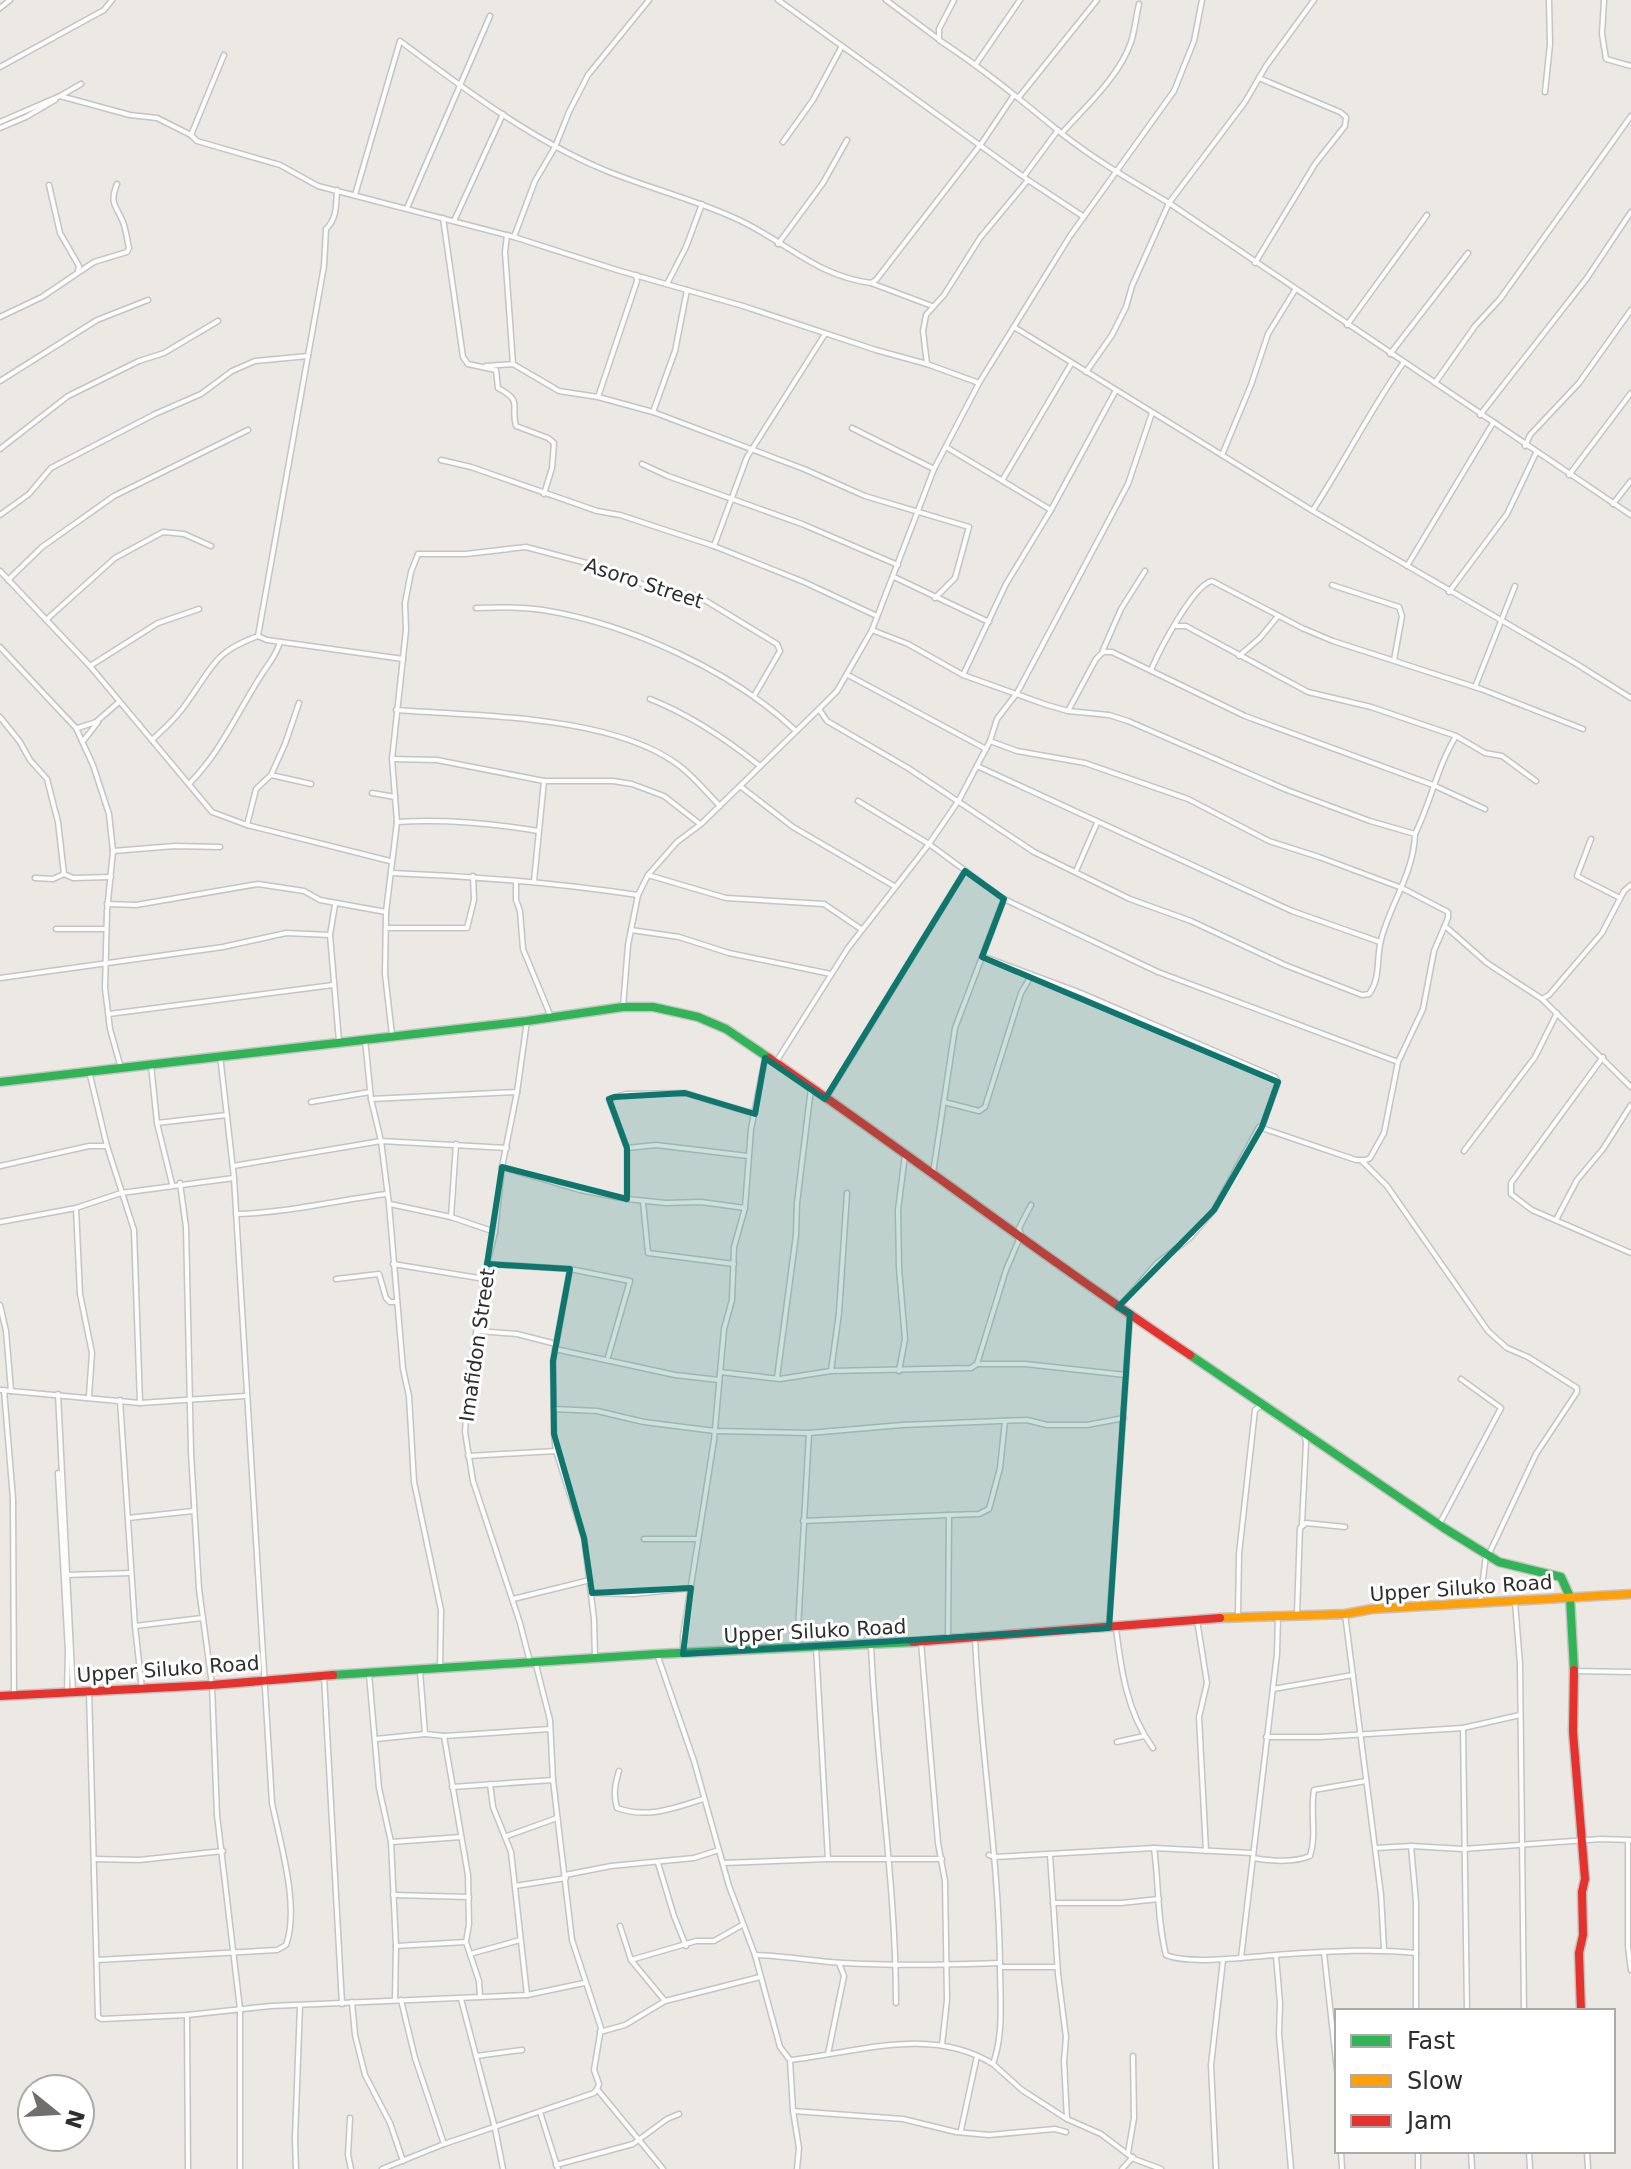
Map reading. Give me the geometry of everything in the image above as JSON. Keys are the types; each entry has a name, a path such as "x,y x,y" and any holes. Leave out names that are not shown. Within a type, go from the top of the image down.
{"street":[{"path":"0,8 10,0"},
{"path":"0,67 104,10 112,0"},
{"path":"514,237 535,181 555,147 588,75 649,0"},
{"path":"778,0 1084,217"},
{"path":"886,0 976,64 1060,132 1116,172 1169,203 1631,515"},
{"path":"939,40 939,29 954,0"},
{"path":"976,64 1020,0"},
{"path":"871,283 1016,96 1097,0"},
{"path":"623,1007 631,930 638,895 648,875 677,842 701,824 837,691 848,675 872,630 934,469 979,383 1084,217 1174,91 1194,41 1202,0"},
{"path":"1086,372 1112,335 1126,307 1132,286 1169,203 1245,102 1314,0"},
{"path":"1545,92 1550,44 1549,0"},
{"path":"1604,0 1602,34 1606,59 1631,66"},
{"path":"927,364 923,331 926,315 944,295 980,238 1060,132 1110,78 1131,42 1139,4"},
{"path":"407,208 490,16"},
{"path":"355,195 400,41 555,147 603,169 742,221 817,268 871,283 932,306"},
{"path":"783,142 813,100 842,46"},
{"path":"191,135 224,55"},
{"path":"1255,263 1315,164 1345,126 1346,117 1259,78"},
{"path":"0,128 26,117 81,84"},
{"path":"0,122 60,96 130,115 157,118 197,141 280,165 318,186 514,237 927,364 979,383"},
{"path":"454,221 503,114"},
{"path":"1435,383 1475,326 1500,299 1631,116"},
{"path":"778,244 823,183 847,140"},
{"path":"0,317 42,297 105,257 127,252 126,232 113,200 117,184"},
{"path":"49,185 60,233 79,266 77,273"},
{"path":"258,636 324,266 326,229 335,217 337,190"},
{"path":"667,284 686,247 702,204"},
{"path":"1480,415 1587,278 1631,212"},
{"path":"1347,325 1427,215"},
{"path":"443,218 463,357 468,364 513,364 559,391 598,397 653,412 804,469 865,496 969,527 955,578 935,598"},
{"path":"507,235 505,252 513,364"},
{"path":"1390,354 1468,253"},
{"path":"598,397 637,281 636,275"},
{"path":"1222,455 1268,334 1296,289"},
{"path":"653,412 675,351 687,290"},
{"path":"0,381 97,320 148,300"},
{"path":"1525,446 1530,435 1579,383 1631,310"},
{"path":"0,449 68,396 139,361 164,353 218,321"},
{"path":"1014,327 1313,511 1631,698"},
{"path":"714,546 739,476 752,451 825,334"},
{"path":"0,515 29,494 51,468 155,414 201,394 232,371 255,361 308,356"},
{"path":"1313,511 1376,402 1404,362"},
{"path":"1003,479 1072,364"},
{"path":"486,366 498,374 498,388 514,397 516,426 554,443 552,468 544,495"},
{"path":"963,675 1006,584 1051,510 1116,390"},
{"path":"1569,475 1631,393"},
{"path":"776,1062 861,929 929,844 959,800 990,741 997,719 1017,693 1128,484 1152,413"},
{"path":"1407,566 1493,423"},
{"path":"852,428 934,469"},
{"path":"8,580 42,547 114,496 248,430"},
{"path":"946,447 1051,510"},
{"path":"1449,592 1507,514 1536,453"},
{"path":"441,460 471,467 544,495 620,515 714,546 804,582 877,616"},
{"path":"642,464 802,524 898,565"},
{"path":"1613,504 1631,481"},
{"path":"46,620 115,558 163,532 184,534 211,546"},
{"name":"Asoro Street","path":"403,659 405,603 418,554 466,554 526,547 613,570 650,588 698,596 777,644 780,651 754,696"},
{"path":"0,571 90,666 212,812 247,825 390,861"},
{"path":"1068,711 1096,659 1103,652 1121,609 1145,571"},
{"path":"893,576 989,622"},
{"path":"1151,670 1161,647 1200,588 1212,581 1302,628 1475,687 1583,729"},
{"path":"1332,585 1399,607 1402,616 1394,661"},
{"path":"1475,687 1515,586"},
{"path":"476,608 518,607 575,617 686,656 754,696 796,731"},
{"path":"90,666 158,623 199,609"},
{"path":"1239,656 1260,638 1278,616"},
{"path":"1174,627 1179,624 1186,626 1308,692 1371,707 1456,736 1485,753 1510,761 1536,781"},
{"path":"872,630 908,644 963,675 1068,711 1109,715 1128,721 1287,790 1415,834"},
{"path":"152,740 178,715 212,662 236,644 258,636 280,642 403,659 392,759 397,822 386,912 385,974 392,1035"},
{"path":"188,784 201,772 223,741 262,674 277,655 280,642"},
{"path":"0,647 76,728 84,742 109,814 113,851 105,963 108,1014 121,1068"},
{"path":"1103,652 1121,656 1245,716 1433,785 1485,809"},
{"path":"848,675 986,749"},
{"path":"650,699 725,738 760,766"},
{"path":"84,742 99,720 119,702"},
{"path":"247,825 256,789 271,775 299,703"},
{"path":"819,709 827,721 959,800 1012,839 1130,899 1191,921 1285,965 1362,995 1369,994 1375,984 1380,942 1410,865 1415,834 1426,812 1442,759 1456,736"},
{"path":"396,710 559,723 627,739 681,767 720,806"},
{"path":"0,717 47,779 58,822 64,874"},
{"path":"76,728 99,720"},
{"path":"990,741 1017,751 1099,768 1188,799 1269,841 1402,888 1446,910 1448,915 1434,951 1423,1009 1398,1062 1384,1133 1370,1158 1362,1161"},
{"path":"392,759 437,760 544,781 632,784 664,796 701,824"},
{"path":"977,766 1292,911 1380,942"},
{"path":"271,775 311,784"},
{"path":"534,881 544,781"},
{"path":"740,786 793,827 894,886"},
{"path":"372,793 395,797"},
{"path":"858,801 929,844 1004,899 1158,972 1398,1062"},
{"path":"397,822 444,819 490,822 538,831"},
{"path":"1076,871 1097,823"},
{"path":"1591,839 1577,876 1620,898"},
{"path":"113,851 175,846 220,847"},
{"path":"825,1099 965,871"},
{"path":"391,873 534,881 638,895"},
{"path":"35,878 53,879 64,874 73,878 111,877"},
{"path":"648,875 726,898 824,904 861,929"},
{"path":"387,928 467,928 474,900 473,876"},
{"path":"516,882 523,949 551,1018"},
{"path":"107,904 136,905 258,884 304,891 320,900 386,912"},
{"path":"1542,999 1549,995 1602,933 1620,898 1631,885"},
{"path":"933,1174 955,1028 1004,899"},
{"path":"335,903 330,935 339,1041"},
{"path":"1445,926 1487,963 1542,999 1631,1087"},
{"path":"56,929 106,929"},
{"path":"631,930 679,937 729,953 831,974"},
{"path":"0,978 223,947 286,933 330,935"},
{"path":"982,956 1081,993 1275,1077 1278,1082 1262,1127 1255,1132 1214,1210 1189,1239 1157,1263 1118,1307"},
{"path":"944,1102 979,1111 985,1107 1021,993 1031,976"},
{"path":"108,1014 333,985"},
{"path":"0,1082 527,1021 623,1007 653,1007 698,1017 726,1029 877,1132 1118,1307 1439,1525 1487,1555 1519,1569 1555,1574 1565,1582 1570,1597 1573,1732 1585,1879 1582,1892 1583,1935 1579,1953 1581,2009"},
{"path":"1464,1151 1535,1057 1557,1013"},
{"name":"Imafidon Street","path":"527,1021 502,1167 495,1232 469,1376 465,1432 473,1481 547,1701 572,1940 584,1983 600,2022 600,2032"},
{"path":"365,1039 371,1099 381,1141 389,1204 403,1369 409,1396 414,1482 441,1610 440,1669"},
{"path":"97,1960 283,1948 290,1934 287,1873 272,1803 234,1178 220,1055"},
{"path":"1603,1057 1511,1183 1511,1194 1532,1210 1631,1253"},
{"path":"683,1654 715,1431 724,1329 732,1300 734,1247 745,1208 749,1156 765,1058"},
{"path":"151,1065 157,1123 172,1184"},
{"path":"89,1071 107,1146 134,1230 140,1403"},
{"path":"777,1378 811,1088"},
{"path":"311,1102 370,1092"},
{"path":"371,1099 517,1092"},
{"path":"627,1199 627,1148 609,1099 685,1093 755,1112"},
{"path":"1556,1220 1577,1180 1603,1149 1631,1105"},
{"path":"157,1123 227,1115"},
{"path":"1262,1127 1362,1161 1387,1186 1488,1331 1507,1348 1528,1357 1577,1388 1536,1454 1487,1555 1480,1604"},
{"path":"233,1166 381,1141 507,1148"},
{"path":"451,1217 456,1144"},
{"path":"627,1148 656,1145 749,1156"},
{"path":"0,1166 89,1146 107,1146"},
{"path":"899,1371 905,1339 898,1210 905,1155"},
{"path":"502,1167 580,1190 627,1199 701,1202 745,1208"},
{"path":"0,1222 76,1208 121,1193 234,1178"},
{"path":"180,1183 186,1227 193,1511 202,1618 212,1685 217,1815 240,2009 240,2169"},
{"path":"831,1371 839,1313 847,1193"},
{"path":"236,1214 280,1212 327,1201 387,1194"},
{"path":"643,1201 648,1253 734,1264"},
{"path":"389,1204 451,1217 495,1232"},
{"path":"977,1364 1002,1282 1021,1235 1019,1228 1031,1205"},
{"path":"76,1208 80,1294 92,1353 89,1397"},
{"path":"393,1264 485,1279"},
{"path":"487,1264 570,1269 630,1281 608,1357"},
{"path":"570,1269 555,1346 556,1451 581,1527 592,1593 595,1658"},
{"path":"336,1279 379,1274 386,1298 397,1302"},
{"path":"0,1305 6,1331 11,1391"},
{"path":"1130,1313 1112,1628 1126,1692 1142,1736 1153,1748"},
{"path":"478,1331 517,1334 675,1375 719,1380"},
{"path":"720,1372 777,1378 816,1376 831,1371 899,1371 971,1368 977,1364 1025,1364 1126,1375"},
{"path":"1439,1525 1501,1408 1461,1379"},
{"path":"14,1695 13,1499 2,1390 140,1403 245,1396"},
{"path":"58,1394 70,1692"},
{"path":"120,1400 142,1689"},
{"path":"1238,1617 1239,1554 1255,1410 1264,1404"},
{"path":"554,1409 597,1411 644,1422 715,1431 809,1433 1005,1421 1087,1425 1124,1418"},
{"path":"803,1521 979,1514 989,1509 1000,1468 1005,1421"},
{"path":"1297,1615 1306,1442 1303,1430"},
{"path":"797,1648 809,1433"},
{"path":"468,1456 556,1451"},
{"path":"58,1473 66,1576"},
{"path":"127,1519 193,1511"},
{"path":"948,1640 949,1515"},
{"path":"1302,1524 1345,1527"},
{"path":"644,1539 698,1539"},
{"path":"66,1576 131,1575"},
{"path":"513,1599 590,1580"},
{"path":"592,1593 634,1594 691,1588"},
{"name":"Upper Siluko Road","path":"0,1696 212,1685 657,1654 921,1642 1238,1617 1345,1614 1372,1609 1631,1594"},
{"path":"1515,1602 1520,1664 1524,2009"},
{"path":"1345,1614 1376,1848 1384,1949"},
{"path":"1241,1958 1277,1654 1278,1616"},
{"path":"135,1626 202,1618"},
{"path":"1197,1620 1207,1683 1199,1717 1206,1851"},
{"path":"975,1638 1000,1965 1001,2017 993,2064"},
{"path":"921,1642 945,1881 947,2000 942,2046"},
{"path":"871,1645 892,1892 896,2003"},
{"path":"816,1646 828,1859"},
{"path":"657,1654 694,1761 742,1925 755,1955 780,2047 790,2060 799,2148 797,2169"},
{"path":"420,1671 425,1734"},
{"path":"1574,1671 1631,1672"},
{"path":"369,1674 379,1788 391,1842 398,1999 444,2144"},
{"path":"1273,1689 1353,1675"},
{"path":"324,1676 342,2004"},
{"path":"89,1691 98,2017 187,2015 398,1999 527,1995 584,1983"},
{"path":"1266,1737 1463,1728 1520,1715"},
{"path":"1463,1728 1467,2009"},
{"path":"375,1739 550,1729"},
{"path":"444,1736 469,1897 466,1942 479,1981 480,1998"},
{"path":"1142,1736 1117,1742 1142,1736"},
{"path":"619,1771 614,1796 617,1808 626,1811 656,1813 703,1799"},
{"path":"452,1787 553,1780"},
{"path":"991,1856 1154,1848 1253,1855 1271,1861 1302,1859 1310,1856 1314,1843 1311,1807 1314,1790 1367,1780"},
{"path":"490,1784 493,1807 507,1836 527,1995"},
{"path":"507,1836 557,1818"},
{"path":"391,1842 461,1837"},
{"path":"1376,1848 1411,1846 1463,1849 1582,1840 1630,1841 1631,1970"},
{"path":"1411,1846 1416,1902 1416,2009"},
{"path":"1154,1848 1158,1916 1166,1955 1175,1960 1223,1960 1384,1949 1416,1953"},
{"path":"515,1886 611,1866 694,1858 719,1850"},
{"path":"95,1859 139,1860 223,1851"},
{"path":"1050,1855 1057,1967 1066,2037 1067,2119"},
{"path":"723,1863 942,1859"},
{"path":"658,1863 686,1946"},
{"path":"393,1895 469,1897"},
{"path":"1053,1903 1121,1903 1159,1899"},
{"path":"631,1960 696,1941 714,1941 742,1925"},
{"path":"620,1926 631,1960 665,2001"},
{"path":"470,1954 520,1940"},
{"path":"396,1946 466,1942"},
{"path":"1323,1953 1335,2055"},
{"path":"755,1955 839,1963 1057,1967"},
{"path":"1275,1955 1291,2169"},
{"path":"1216,2169 1211,2065 1223,1960"},
{"path":"828,2054 844,1976 839,1963"},
{"path":"597,2089 599,2084 594,2070 600,2032 617,2029 665,2001 760,1977"},
{"path":"461,1999 503,2169"},
{"path":"352,2002 355,2035 365,2075 390,2123 403,2161"},
{"path":"296,2169 300,2005"},
{"path":"187,2015 188,2169"},
{"path":"1330,2018 1335,2018"},
{"path":"790,2060 887,2044 942,2046 977,2056 993,2064 1022,2090 1067,2119 1101,2134 1130,2156 1161,2169"},
{"path":"476,2056 522,2050"},
{"path":"961,2130 977,2056"},
{"path":"1122,2169 1130,2156 1134,2118 1133,2056"},
{"path":"382,2169 396,2167 444,2144 597,2089"},
{"path":"597,2089 663,2169"},
{"path":"793,2111 903,2119 956,2132 989,2135 1055,2129 1066,2132"},
{"path":"540,2112 557,2167 633,2144 679,2114"},
{"path":"350,2118 348,2155 351,2169"}],"highlighted area":[{"path":"965,871 1004,899 982,957 1278,1082 1262,1127 1214,1210 1118,1307 1130,1313 1109,1628 683,1654 691,1588 592,1593 584,1538 554,1434 553,1361 570,1269 487,1264 502,1167 627,1199 627,1148 609,1099 685,1093 755,1114 765,1058 825,1099"}],"traffic: fast":[{"path":"0,1082 527,1021 623,1007 653,1007 698,1017 726,1029 769,1058"},
{"path":"1190,1355 1499,1562 1561,1577 1570,1597 1574,1670"},
{"path":"333,1675 657,1654 913,1642"}],"traffic: slow":[{"path":"1220,1618 1345,1614 1372,1609 1631,1594"}],"traffic: jam":[{"path":"769,1058 1190,1355"},
{"path":"913,1642 1220,1618"},
{"path":"1574,1670 1573,1732 1585,1879 1582,1892 1583,1935 1579,1953 1581,2009"},
{"path":"0,1696 333,1675"}]}
